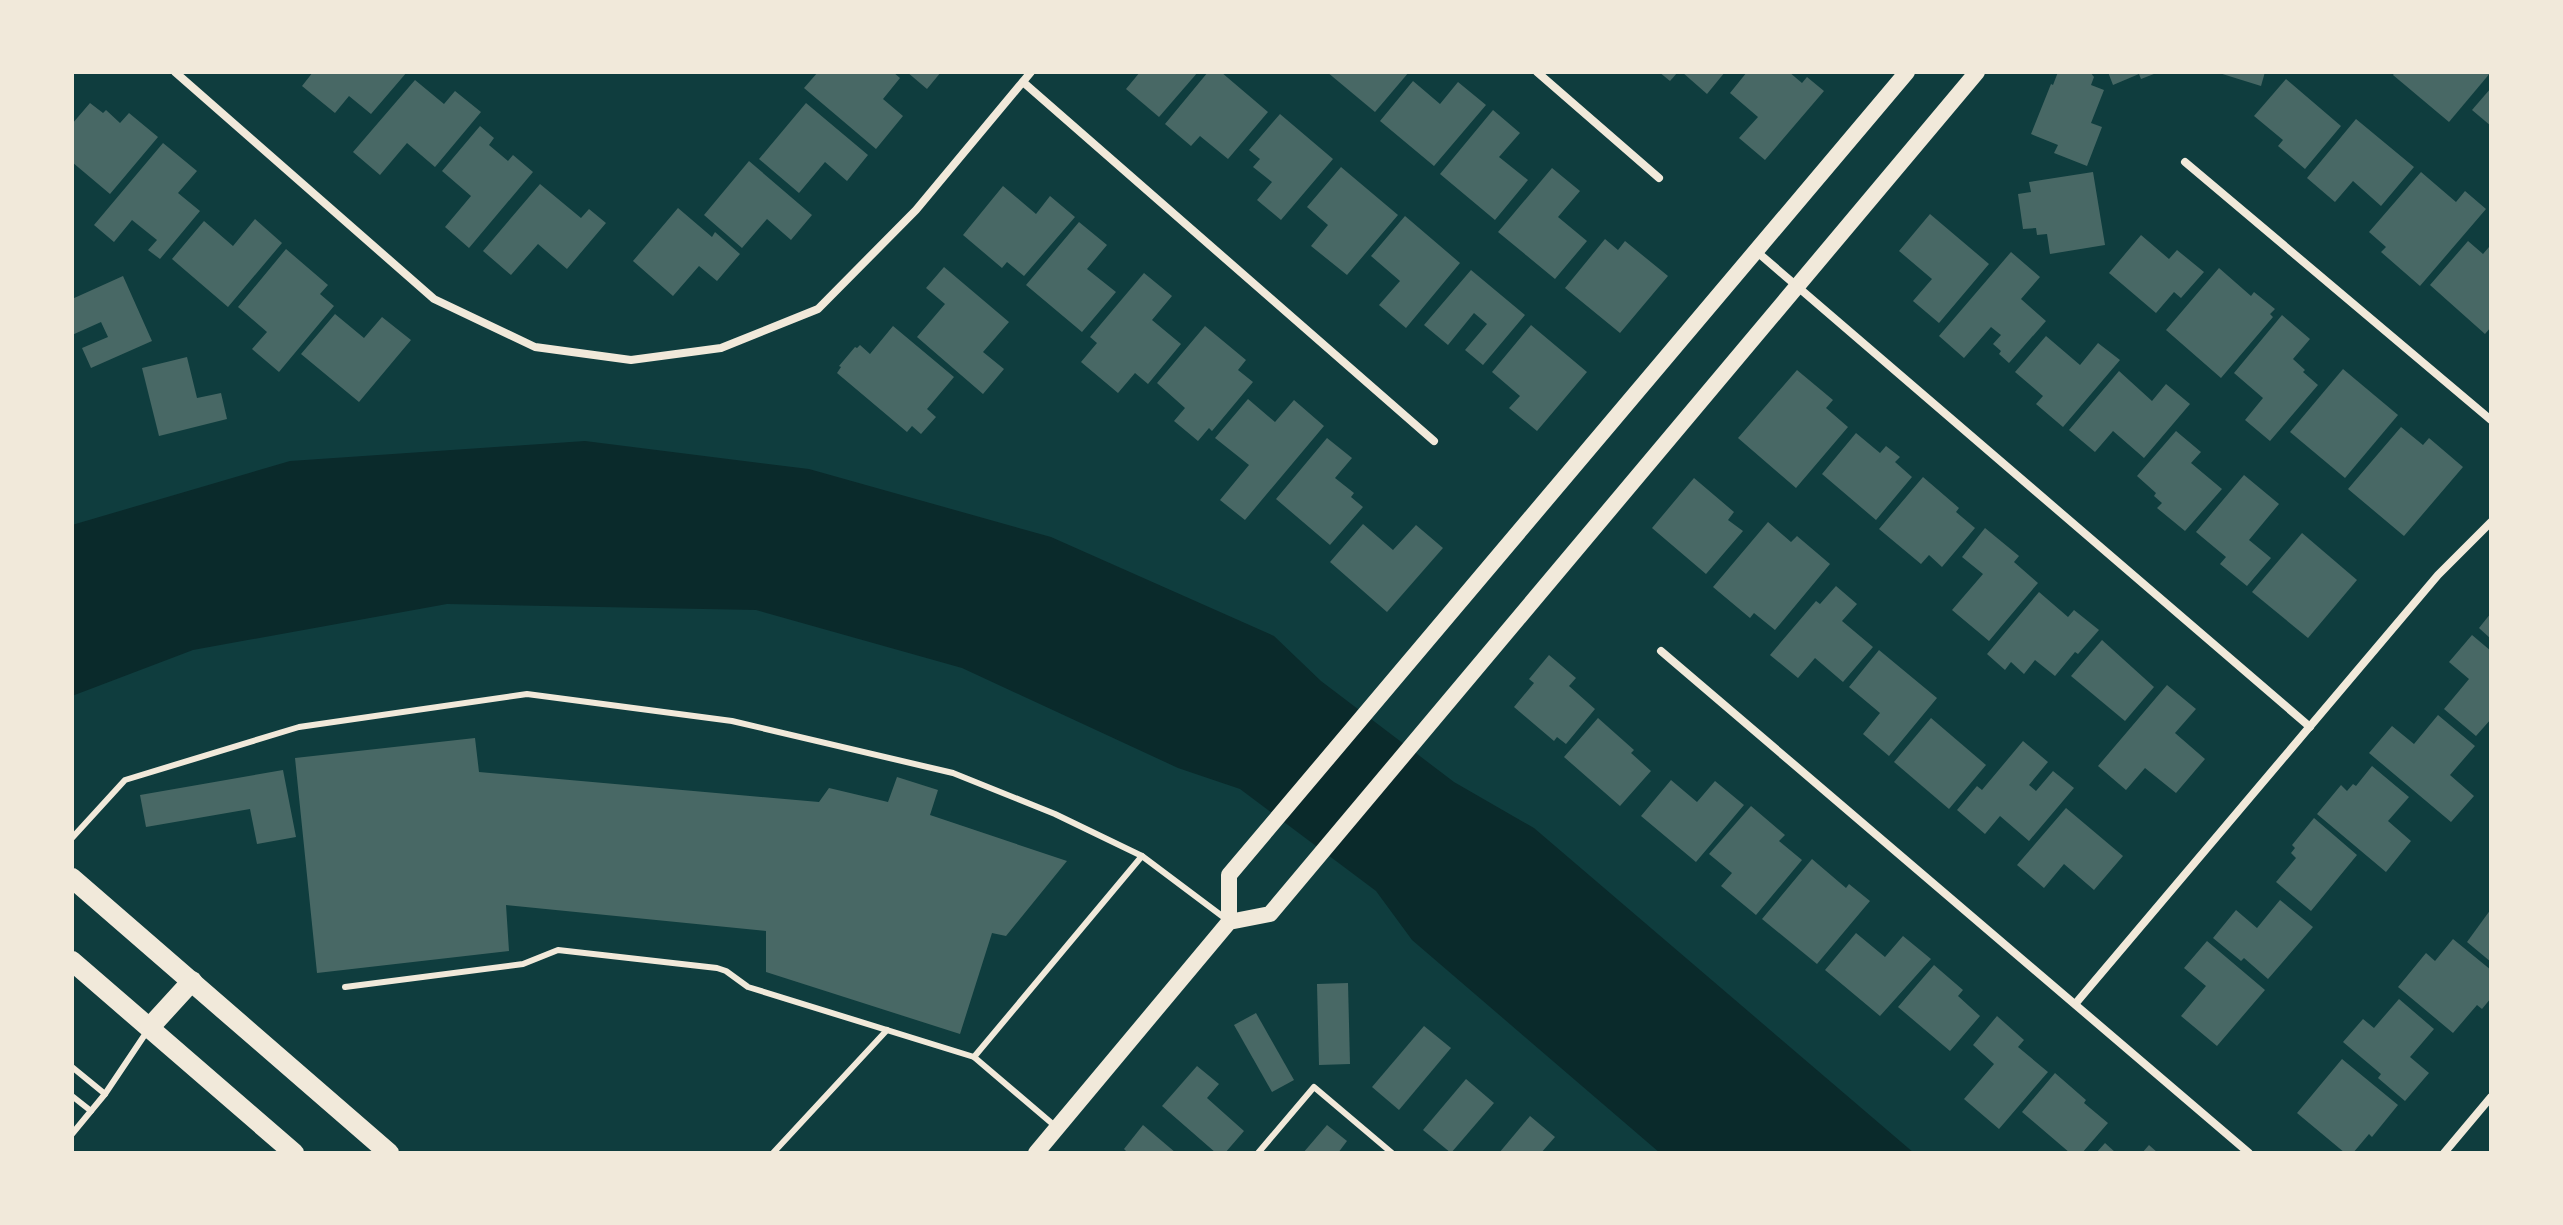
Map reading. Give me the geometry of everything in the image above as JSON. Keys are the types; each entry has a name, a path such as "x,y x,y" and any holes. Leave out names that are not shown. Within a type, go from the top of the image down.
{"main road":[{"path":"1229,922 1229,875 1907,72"},
{"path":"1036,1153 1229,922 1270,914 1977,72"},
{"path":"72,878 389,1153"},
{"path":"72,961 294,1153"},
{"path":"150,1027 192,981"}],"street":[{"path":"175,72 434,299 535,347 631,360 721,348 818,309 916,210 1031,72"},
{"path":"1537,72 1659,178"},
{"path":"1023,82 1434,441"},
{"path":"2185,162 2491,420"},
{"path":"1755,250 2310,727"},
{"path":"2076,1003 2438,575 2491,522"},
{"path":"1661,651 2249,1153"},
{"path":"2444,1153 2491,1097"}],"lane":[{"path":"72,838 125,780 299,727 527,694 732,721 953,773 1055,814 1142,856 1229,922"},
{"path":"974,1057 1142,856"},
{"path":"345,987 523,964 558,950 717,968 748,987 974,1057 1058,1128"},
{"path":"72,1134 105,1094 150,1027"},
{"path":"773,1153 887,1030"},
{"path":"72,1067 105,1094"},
{"path":"1258,1153 1314,1087 1392,1153"},
{"path":"72,1096 91,1111"}],"water":[{"path":"585,441 809,469 1051,537 1274,636 1321,681 1454,782 1534,828 1914,1153 1660,1153 1412,940 1376,891 1240,789 1178,768 962,668 756,610 447,604 193,650 72,696 72,525 290,461"}],"building":[{"path":"313,72 407,72 371,114 349,96 335,113 302,86"},
{"path":"818,72 893,72 900,78 883,99 903,116 876,149 804,88"},
{"path":"907,72 941,72 927,89"},
{"path":"1140,72 1198,72 1159,117 1126,89"},
{"path":"1208,72 1221,72 1268,112 1228,159 1200,136 1191,146 1165,124"},
{"path":"1327,72 1409,72 1375,112"},
{"path":"1659,72 1678,72 1670,81"},
{"path":"1682,72 1725,72 1707,94"},
{"path":"1747,72 1789,72 1802,83 1807,77 1824,91 1765,160 1739,138 1758,117 1730,93"},
{"path":"2058,72 2090,72 2094,77 2091,85 2104,90 2091,123 2102,127 2087,166 2054,153 2058,145 2031,134"},
{"path":"2108,72 2159,72 2141,79 2139,74 2113,85"},
{"path":"2216,72 2265,72 2261,86"},
{"path":"2395,72 2491,72 2449,122 2393,75"},
{"path":"2286,79 2341,126 2305,169 2278,146 2283,140 2254,116"},
{"path":"415,80 444,104 455,91 481,112 435,167 407,143 380,175 353,152"},
{"path":"1413,81 1440,104 1458,82 1486,105 1434,166 1380,121"},
{"path":"2491,88 2491,126 2472,110"},
{"path":"90,103 103,113 106,110 120,123 129,113 158,137 110,194 72,162 72,124"},
{"path":"806,103 868,155 847,181 825,162 799,193 759,159"},
{"path":"1493,110 1520,133 1499,157 1528,180 1495,220 1440,174"},
{"path":"1280,114 1333,159 1281,220 1257,200 1272,182 1253,167 1260,159 1249,150"},
{"path":"2356,119 2414,167 2381,206 2353,181 2335,202 2307,178"},
{"path":"480,126 494,138 489,145 508,161 513,155 533,172 469,248 445,227 471,196 442,171"},
{"path":"163,143 197,171 178,193 200,211 160,259 148,250 157,240 132,220 114,242 94,225"},
{"path":"749,161 812,215 791,240 767,219 742,248 704,215"},
{"path":"1341,167 1398,215 1347,275 1311,246 1328,225 1307,207"},
{"path":"1552,168 1580,191 1558,217 1587,241 1555,279 1498,232"},
{"path":"2093,172 2105,245 2050,254 2047,234 2037,235 2036,228 2023,229 2018,194 2031,192 2029,182"},
{"path":"2421,172 2456,202 2465,191 2486,209 2420,286 2381,252 2386,247 2369,232"},
{"path":"540,184 581,218 589,209 606,223 567,269 538,244 511,275 483,251"},
{"path":"1003,186 1036,214 1050,196 1075,217 1024,276 1007,262 1002,268 963,235"},
{"path":"678,208 712,237 715,232 740,254 717,281 699,266 673,296 633,261"},
{"path":"1930,214 1989,264 1939,323 1913,301 1932,279 1899,251"},
{"path":"1405,216 1460,263 1406,328 1379,305 1400,281 1371,256"},
{"path":"255,219 282,243 228,307 172,259 204,221 233,246"},
{"path":"1079,222 1107,245 1087,269 1116,292 1082,332 1026,285"},
{"path":"2141,235 2169,259 2177,250 2204,272 2181,298 2174,292 2156,313 2109,273"},
{"path":"1605,239 1618,250 1625,241 1668,276 1620,333 1565,288"},
{"path":"2468,241 2483,254 2491,248 2491,327 2485,334 2430,285"},
{"path":"286,249 328,285 320,294 334,306 279,372 252,349 267,332 238,307"},
{"path":"2011,252 2040,277 2021,299 2046,321 2009,363 1993,344 2001,335 1991,327 1964,358 1939,336"},
{"path":"944,267 1009,322 983,352 1004,369 983,394 917,337 945,304 926,288"},
{"path":"2219,268 2251,296 2254,292 2275,309 2270,314 2273,317 2221,378 2166,330"},
{"path":"1471,270 1525,315 1483,365 1465,350 1487,324 1474,313 1448,345 1424,325"},
{"path":"1144,273 1172,296 1152,320 1181,344 1148,384 1135,373 1118,393 1081,362 1097,343 1090,337"},
{"path":"123,276 152,341 91,368 82,348 108,337 101,322 72,335 72,299"},
{"path":"335,314 364,338 382,317 411,340 359,402 301,354"},
{"path":"2282,315 2310,339 2293,359 2318,385 2270,441 2245,420 2263,398 2234,373"},
{"path":"1531,325 1587,372 1537,431 1509,408 1520,396 1492,372"},
{"path":"893,326 954,377 927,409 936,417 921,434 912,426 907,432 837,373 855,347 860,345 870,354"},
{"path":"1205,326 1246,360 1238,370 1253,382 1212,431 1209,428 1198,441 1174,421 1185,408 1157,383"},
{"path":"2046,336 2080,365 2098,343 2120,360 2063,427 2036,404 2043,396 2015,372"},
{"path":"187,357 197,398 221,393 227,419 159,436 142,368"},
{"path":"2343,369 2398,415 2345,478 2290,432"},
{"path":"1797,370 1833,400 1826,408 1848,427 1796,488 1738,438"},
{"path":"2119,371 2152,401 2166,384 2190,404 2144,458 2113,431 2095,452 2069,430"},
{"path":"1248,399 1275,422 1294,400 1324,426 1245,520 1220,500 1249,465 1215,438"},
{"path":"2401,427 2423,445 2429,438 2463,467 2404,536 2348,489"},
{"path":"2176,431 2201,452 2191,463 2222,489 2185,531 2157,508 2162,503 2154,496 2156,493 2137,476"},
{"path":"1856,433 1880,453 1886,446 1900,457 1895,462 1912,477 1876,520 1822,474"},
{"path":"1327,438 1352,458 1335,478 1354,493 1351,497 1363,507 1330,545 1276,499"},
{"path":"2244,475 2279,504 2249,540 2271,558 2247,586 2220,564 2226,557 2196,532"},
{"path":"1923,477 1959,508 1956,512 1975,528 1942,567 1929,555 1921,564 1879,529"},
{"path":"1694,478 1734,512 1728,520 1743,531 1706,574 1652,528"},
{"path":"1768,522 1791,542 1797,536 1830,564 1775,630 1754,613 1750,618 1713,587"},
{"path":"1363,524 1393,550 1416,525 1443,548 1387,612 1330,562"},
{"path":"1985,528 2019,556 2014,562 2038,583 1989,641 1952,610 1983,574 1962,557"},
{"path":"2302,533 2357,580 2308,638 2252,592"},
{"path":"1836,586 1857,604 1842,621 1873,647 1843,682 1815,658 1798,678 1770,655 1816,601 1820,604"},
{"path":"2039,592 2068,617 2074,610 2099,630 2055,676 2035,660 2024,674 2011,662 2005,670 1987,654"},
{"path":"2491,613 2491,639 2479,628"},
{"path":"2472,635 2491,651 2491,719 2476,736 2444,709 2469,679 2449,662"},
{"path":"2102,640 2154,687 2125,721 2071,676"},
{"path":"1879,650 1937,698 1889,756 1863,734 1880,713 1849,687"},
{"path":"1549,655 1576,678 1569,686 1595,709 1566,744 1557,737 1554,741 1514,707 1534,683 1529,679"},
{"path":"2167,685 2196,709 2175,733 2205,759 2176,793 2145,768 2126,790 2098,766"},
{"path":"2438,715 2475,746 2450,775 2474,796 2451,822 2369,753 2392,726 2414,744"},
{"path":"1598,718 1634,750 1631,753 1651,771 1620,806 1564,757"},
{"path":"1931,718 1986,765 1949,809 1894,762"},
{"path":"475,738 479,772 819,802 829,788 888,802 897,777 938,790 930,815 1067,861 1006,936 992,933 960,1034 766,972 766,931 506,905 509,951 317,973 295,758"},
{"path":"2023,741 2048,762 2029,785 2036,791 2053,771 2074,788 2029,841 2000,816 1985,834 1957,810 1977,786 1982,790"},
{"path":"2372,766 2409,797 2388,821 2411,841 2386,872 2317,814 2341,785 2347,791 2353,784 2356,786"},
{"path":"283,770 296,837 257,844 250,809 146,827 140,795"},
{"path":"1671,780 1697,802 1715,781 1744,805 1696,862 1641,816"},
{"path":"1751,806 1785,835 1779,841 1802,860 1756,915 1721,886 1732,873 1709,854"},
{"path":"2066,808 2123,856 2094,890 2064,864 2044,888 2017,865"},
{"path":"2314,818 2357,855 2311,911 2276,882 2296,858 2291,853 2295,848 2292,845"},
{"path":"1812,859 1846,888 1849,884 1870,901 1817,964 1762,919"},
{"path":"2280,900 2313,927 2268,979 2244,958 2241,961 2213,938 2236,910 2257,928"},
{"path":"2491,909 2491,962 2467,942"},
{"path":"1856,933 1885,957 1903,936 1931,959 1880,1016 1825,970"},
{"path":"2453,939 2491,970 2491,998 2482,1009 2477,1005 2453,1033 2398,987 2426,953 2435,961"},
{"path":"2207,941 2265,990 2217,1046 2181,1016 2206,986 2184,968"},
{"path":"1934,965 1963,990 1958,996 1980,1016 1950,1051 1898,1007"},
{"path":"1348,983 1350,1064 1319,1065 1317,984"},
{"path":"2399,999 2434,1029 2410,1057 2429,1073 2405,1101 2378,1078 2381,1074 2343,1042 2363,1019 2374,1028"},
{"path":"1256,1013 1294,1080 1272,1092 1234,1025"},
{"path":"1997,1016 2024,1040 2018,1047 2048,1072 1999,1129 1964,1099 1994,1064 1973,1045"},
{"path":"1424,1026 1451,1048 1399,1110 1372,1087"},
{"path":"2342,1059 2398,1105 2372,1137 2369,1134 2353,1153 2345,1153 2297,1113"},
{"path":"1197,1066 1219,1084 1207,1098 1244,1131 1225,1153 1216,1153 1162,1106"},
{"path":"2055,1073 2108,1123 2082,1153 2070,1153 2022,1112"},
{"path":"1466,1079 1494,1103 1451,1153 1423,1130"},
{"path":"1530,1116 1555,1137 1541,1153 1499,1153"},
{"path":"1143,1125 1176,1153 1128,1153 1124,1149"},
{"path":"1327,1125 1347,1141 1338,1153 1303,1153"},
{"path":"2105,1143 2116,1153 2096,1153"},
{"path":"2149,1145 2158,1153 2142,1153"}]}
